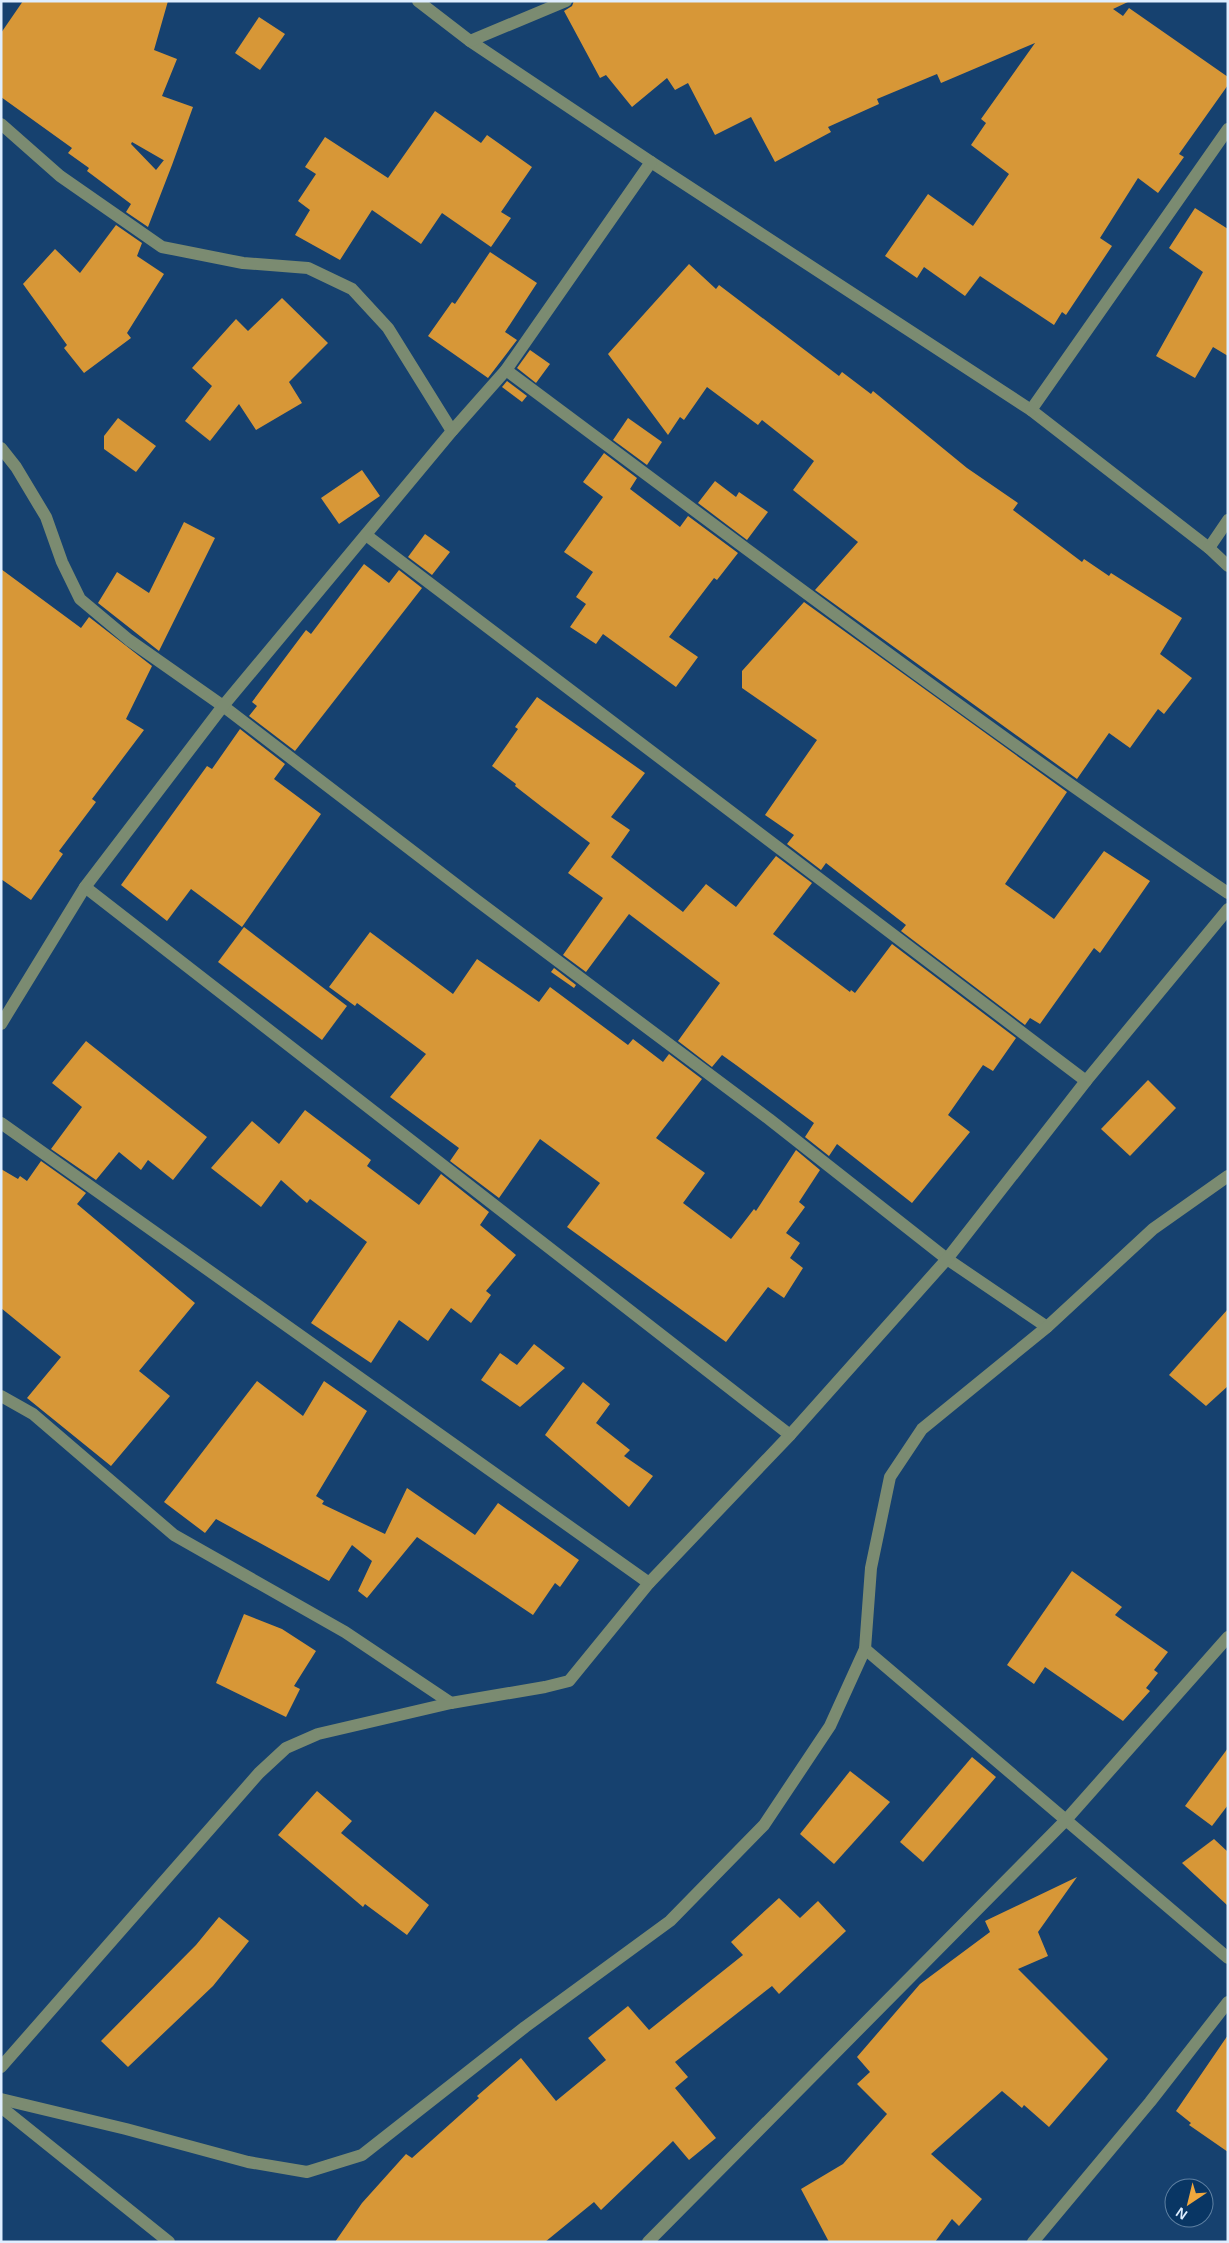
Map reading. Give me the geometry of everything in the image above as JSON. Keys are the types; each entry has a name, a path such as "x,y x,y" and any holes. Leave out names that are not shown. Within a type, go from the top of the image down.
{"street":[{"path":"418,1 470,41 651,162 1031,410 1209,548 1228,566"},
{"path":"470,41 566,1"},
{"path":"1,124 60,176 162,248 243,263 308,268 352,289 388,328 452,431"},
{"path":"1031,410 1228,129"},
{"path":"1,1024 85,887 223,706 452,431 506,370 651,162"},
{"path":"506,370 903,665 1122,822 1228,893"},
{"path":"1,448 16,467 46,517 62,562 80,599 129,640 223,706 475,899 770,1119 947,1259 1047,1327"},
{"path":"1209,548 1228,520"},
{"path":"366,535 1086,1081"},
{"path":"85,887 790,1435"},
{"path":"1,2067 259,1773 286,1748 318,1734 451,1703 569,1681 649,1583 790,1435 947,1259 1086,1081 1228,909"},
{"path":"1,1123 649,1583"},
{"path":"1,2098 248,2162 307,2172 362,2155 525,2028 670,1920 764,1825 830,1726 865,1649 871,1568 890,1477 922,1429 1047,1327 1153,1229 1228,1176"},
{"path":"1,1396 33,1414 174,1535 346,1632 451,1703"},
{"path":"648,2242 1065,1821 1228,1637"},
{"path":"865,1649 1228,1958"},
{"path":"1033,2242 1150,2102 1228,2002"},
{"path":"1,2107 169,2242"}],"building":[{"path":"23,1 168,1 154,50 177,59 162,96 193,107 148,227 126,212 131,204 87,171 89,168 68,153 72,148 1,97 1,33","holes":["132,142 164,160 156,170 131,144"]},
{"path":"574,1 1130,1 1113,9 1123,16 1129,8 1228,77 1228,85 1179,154 1184,157 1158,193 1138,178 1100,238 1112,246 1066,315 1062,312 1054,325 980,276 965,296 924,267 917,278 885,256 928,194 973,226 1009,174 971,145 986,123 981,119 1035,43 941,83 937,74 877,99 879,104 828,127 831,132 775,162 751,117 715,135 688,83 675,90 667,78 632,107 606,75 600,78 564,11 572,6"},
{"path":"259,17 285,34 260,70 235,53"},
{"path":"435,111 481,143 487,135 532,167 501,212 511,218 491,247 442,213 421,244 372,210 340,260 295,235 310,210 298,201 316,174 305,167 325,137 388,178"},
{"path":"1195,208 1228,229 1228,356 1213,347 1195,378 1156,356 1203,272 1169,248"},
{"path":"116,225 142,243 137,256 164,274 127,333 131,338 84,373 64,348 67,345 23,284 55,249 80,273"},
{"path":"490,252 537,283 505,332 517,340 488,378 428,336 452,302 455,304"},
{"path":"689,264 716,289 719,285 839,376 842,372 871,394 873,391 967,468 1018,503 1013,510 1082,562 1084,559 1109,576 1111,573 1182,618 1160,654 1192,678 1164,714 1158,709 1130,748 1109,733 1077,779 815,590 858,542 793,490 814,461 762,420 758,425 707,387 684,420 680,417 668,435 608,354"},
{"path":"282,298 328,343 289,382 302,403 256,430 239,404 210,441 185,421 212,386 192,368 236,319 248,331"},
{"path":"530,350 550,364 536,383 517,368"},
{"path":"507,381 527,396 522,402 502,387"},
{"path":"118,418 156,446 136,472 104,449 104,436"},
{"path":"628,418 662,442 647,465 613,440"},
{"path":"604,453 637,478 630,489 680,527 688,516 738,553 717,580 714,578 669,637 698,657 676,687 603,634 596,644 570,627 586,604 576,597 593,572 564,552 603,497 583,482"},
{"path":"362,470 380,496 339,524 321,498"},
{"path":"715,481 736,497 739,492 768,512 747,540 698,503"},
{"path":"184,522 215,538 159,651 98,603 117,572 149,593"},
{"path":"425,534 450,552 432,575 408,557"},
{"path":"364,564 389,583 399,570 422,588 295,751 249,716 257,706 252,702 306,630 311,634"},
{"path":"1,569 81,628 89,617 152,666 126,719 144,730 92,799 96,802 59,851 63,854 31,900 1,879"},
{"path":"804,602 1067,792 1005,884 1054,919 1104,851 1150,881 1100,953 1094,948 1040,1024 1030,1018 1025,1025 901,931 906,925 826,863 821,870 787,844 794,835 765,815 817,740 742,688 742,671"},
{"path":"537,697 645,773 611,817 630,830 611,857 683,912 706,884 736,907 776,856 812,883 773,934 850,992 851,990 855,993 892,944 1016,1038 993,1071 983,1065 948,1115 970,1132 912,1203 837,1144 829,1156 805,1137 814,1123 722,1055 712,1067 678,1041 720,983 629,914 586,972 563,955 603,898 568,873 590,843 515,786 516,784 492,766 518,729 515,727"},
{"path":"240,729 285,764 274,779 321,814 242,927 191,889 167,921 121,885 207,766 212,769"},
{"path":"244,927 347,1006 322,1040 218,962"},
{"path":"370,932 453,994 477,959 539,1002 550,987 628,1045 633,1039 663,1062 669,1054 702,1079 656,1138 705,1173 683,1203 731,1239 754,1209 756,1211 796,1150 820,1170 799,1202 805,1207 786,1233 800,1243 790,1258 803,1268 784,1298 768,1287 726,1342 567,1227 600,1183 540,1139 499,1198 450,1161 459,1148 390,1097 426,1054 357,1003 355,1006 329,987"},
{"path":"554,968 576,985 574,988 551,972"},
{"path":"86,1041 207,1137 173,1180 148,1160 141,1170 119,1152 96,1180 51,1149 82,1107 52,1083"},
{"path":"1148,1080 1176,1108 1130,1156 1101,1129"},
{"path":"305,1110 371,1160 367,1166 419,1205 441,1174 489,1212 480,1225 516,1255 486,1291 491,1295 471,1323 451,1308 428,1341 399,1320 371,1363 311,1323 367,1242 310,1199 307,1203 281,1180 261,1207 211,1168 252,1121 279,1144"},
{"path":"41,1161 86,1193 77,1204 195,1303 139,1371 170,1396 111,1466 27,1398 61,1357 1,1308 1,1169 18,1179 20,1176 27,1181"},
{"path":"1228,1309 1228,1386 1206,1406 1169,1375"},
{"path":"534,1344 565,1368 520,1407 481,1380 500,1353 517,1365"},
{"path":"257,1381 303,1416 324,1381 367,1411 316,1496 324,1501 322,1504 385,1534 407,1488 475,1535 498,1503 579,1560 560,1587 555,1583 533,1615 417,1537 367,1598 358,1591 372,1561 352,1545 329,1581 216,1519 205,1533 164,1502"},
{"path":"583,1382 610,1404 596,1423 630,1450 624,1456 653,1476 629,1507 545,1435"},
{"path":"1072,1571 1122,1607 1115,1615 1168,1652 1154,1670 1158,1673 1146,1688 1150,1691 1123,1721 1045,1667 1034,1684 1007,1665"},
{"path":"244,1614 282,1629 316,1651 294,1686 300,1689 286,1717 216,1683"},
{"path":"1228,1748 1228,1805 1212,1826 1185,1806"},
{"path":"972,1757 996,1777 923,1862 900,1842"},
{"path":"850,1771 890,1802 834,1864 800,1834"},
{"path":"317,1791 352,1821 341,1833 429,1905 407,1935 365,1904 363,1907 278,1835"},
{"path":"1214,1839 1228,1852 1228,1906 1182,1863"},
{"path":"1077,1877 1038,1932 1048,1956 1018,1969 1108,2059 1049,2127 1024,2105 1022,2108 1002,2091 931,2154 982,2199 959,2226 952,2219 935,2242 829,2242 801,2189 843,2164 887,2114 857,2084 870,2072 857,2057 920,1984 990,1932 985,1921"},
{"path":"779,1898 800,1918 818,1901 846,1931 779,1994 772,1986 675,2062 688,2077 675,2088 716,2138 689,2160 673,2141 601,2210 594,2202 545,2242 335,2242 362,2203 406,2154 412,2158 479,2098 477,2096 521,2058 556,2101 606,2060 588,2038 628,2006 649,2030 743,1955 731,1942"},
{"path":"219,1917 249,1941 213,1986 128,2067 101,2041 196,1945"},
{"path":"1228,2035 1228,2152 1189,2125 1191,2123 1176,2111"}]}
